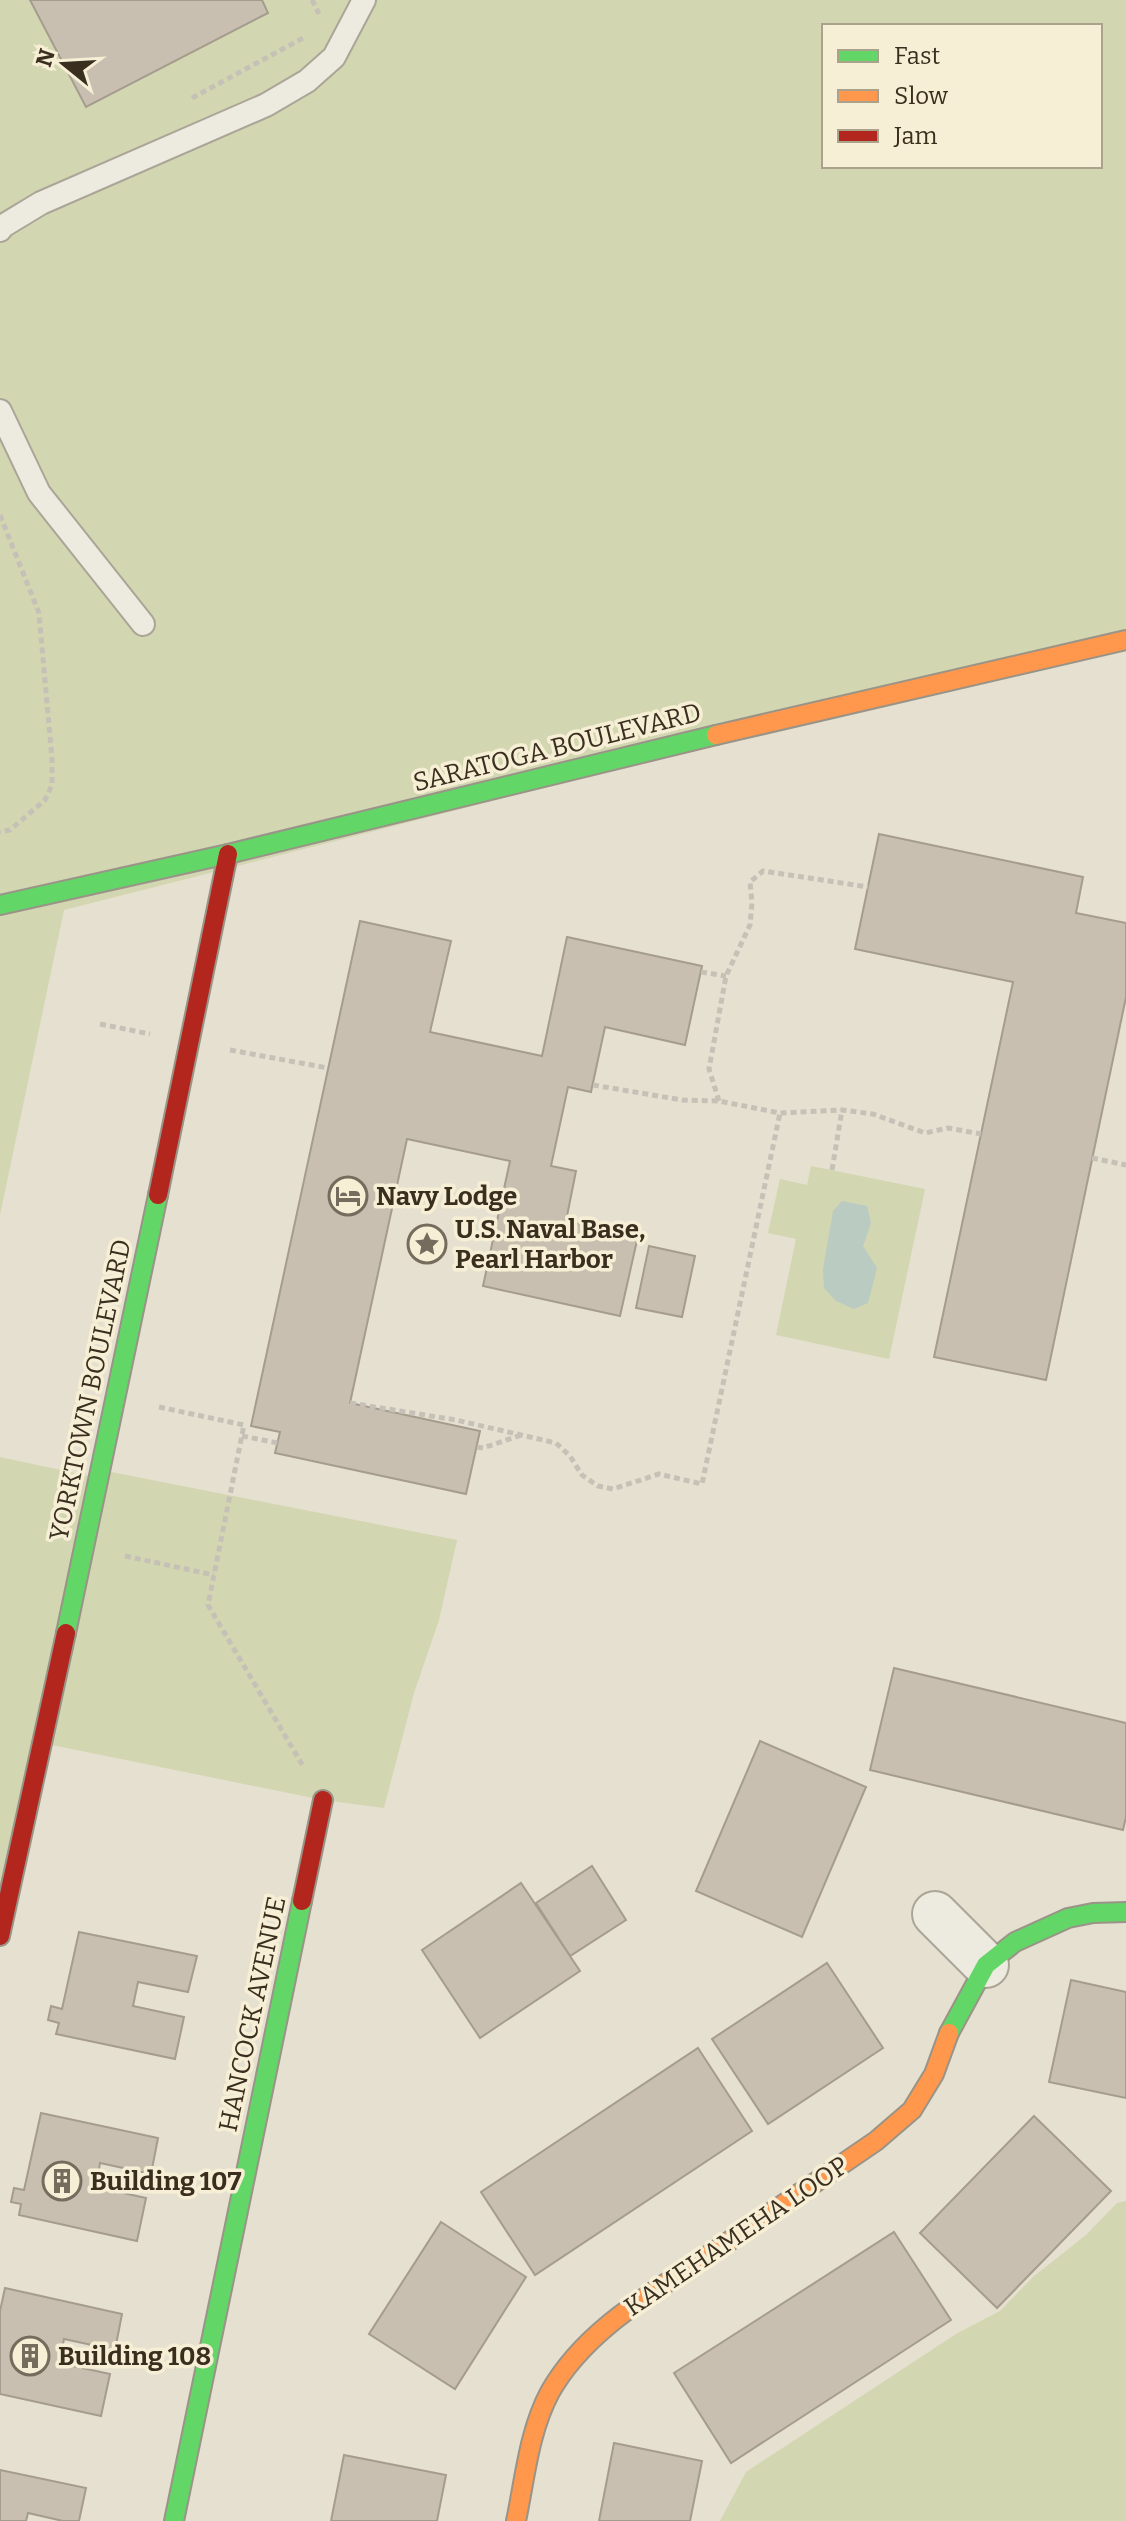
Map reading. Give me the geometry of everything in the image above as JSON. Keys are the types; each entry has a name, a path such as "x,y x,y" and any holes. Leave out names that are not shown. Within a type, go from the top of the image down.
{"street":[{"name":"SARATOGA BOULEVARD","path":"0,905 228,854 611,760 1126,640"},
{"name":"YORKTOWN BOULEVARD","path":"0,1936 228,854"},
{"name":"HANCOCK AVENUE","path":"174,2521 323,1800"},
{"name":"KAMEHAMEHA LOOP","path":"516,2521 536,2423 549,2393 569,2363 593,2337 620,2315 876,2141 912,2110 934,2074 953,2024 986,1965 1015,1942 1068,1918 1093,1913 1126,1912"},
{"path":"935,1914 986,1965"}],"lane":[{"path":"0,230 41,203 266,105 307,81 334,57 364,0"},
{"path":"0,411 39,493 143,624"}],"path":[{"path":"312,0 321,24"},
{"path":"181,104 313,33"},
{"path":"0,515 39,613 52,785 45,800 10,830 0,832"},
{"path":"719,1101 709,1069 726,976 750,925 750,882 763,871 868,887"},
{"path":"701,972 726,976"},
{"path":"593,1085 682,1100 719,1101 780,1113 842,1110 873,1114 925,1133 948,1128 981,1134"},
{"path":"832,1170 842,1110"},
{"path":"350,1403 456,1420 556,1443 570,1456 582,1475 598,1486 613,1489 659,1474 702,1484 780,1113"},
{"path":"1092,1158 1126,1165"},
{"path":"115,1398 244,1425 208,1605 323,1800"},
{"path":"477,1447 483,1448 522,1435"},
{"path":"242,1436 278,1443"},
{"path":"84,1547 214,1575"}],"green space":[{"path":"0,0 1126,0 1126,640 64,910 0,1215"},
{"path":"811,1166 925,1189 889,1359 776,1335 796,1239 768,1233 780,1179 807,1185"},
{"path":"0,1457 98,1478 101,1470 457,1540 439,1620 414,1693 384,1808 323,1800 42,1743 0,1936"},
{"path":"1126,2201 1126,2521 720,2521 746,2472 956,2334 1000,2311 1033,2277 1086,2235 1117,2203"}],"shaded area":[{"path":"842,1201 867,1206 871,1223 863,1246 877,1268 868,1303 854,1309 836,1301 824,1288 823,1269 833,1211"}],"building":[{"path":"30,0 262,0 268,13 86,107"},
{"path":"879,834 1083,877 1076,913 1126,923 1126,997 1046,1380 934,1357 1013,982 855,949"},
{"name":"Navy Lodge","path":"360,921 451,941 430,1032 542,1056 567,937 702,966 685,1045 605,1027 591,1092 568,1087 551,1166 576,1171 566,1221 638,1236 620,1316 483,1286 510,1161 407,1139 350,1403 480,1431 466,1494 275,1453 280,1432 251,1426"},
{"path":"649,1246 695,1256 682,1317 636,1308"},
{"path":"894,1668 1126,1723 1126,1817 1123,1830 870,1770"},
{"path":"760,1741 866,1787 802,1937 696,1891"},
{"path":"592,1866 626,1920 570,1956 536,1903"},
{"path":"521,1883 580,1971 480,2038 422,1950"},
{"path":"79,1932 197,1956 188,1992 138,1982 133,2006 184,2017 175,2059 56,2034 59,2023 48,2020 51,2006 62,2009"},
{"path":"827,1963 883,2048 768,2124 712,2039"},
{"path":"1071,1980 1126,1992 1126,2098 1049,2082"},
{"path":"698,2048 752,2131 535,2275 481,2192"},
{"name":"Building 107","path":"41,2113 158,2138 151,2174 100,2163 96,2187 146,2198 137,2241 19,2215 21,2204 11,2202 14,2188 24,2190"},
{"path":"1034,2116 1111,2191 997,2308 920,2233"},
{"path":"441,2222 526,2277 455,2389 369,2334"},
{"path":"894,2232 951,2320 731,2463 674,2373"},
{"name":"Building 108","path":"5,2288 122,2314 115,2350 64,2339 59,2363 110,2374 101,2416 0,2394 0,2311"},
{"path":"614,2443 702,2461 690,2521 599,2521"},
{"path":"344,2455 446,2475 437,2521 331,2521"},
{"path":"0,2470 86,2488 79,2521 63,2521 28,2513 26,2521 0,2521"}],"traffic: fast":[{"path":"0,905 228,854 716,735"},
{"path":"66,1633 158,1195"},
{"path":"174,2521 302,1901"},
{"path":"949,2033 986,1965 1015,1942 1068,1918 1093,1913 1126,1912"}],"traffic: slow":[{"path":"716,735 1126,640"},
{"path":"516,2521 537,2423 550,2392 565,2369 624,2312 876,2141 912,2110 934,2074 949,2033"}],"traffic: jam":[{"path":"158,1195 228,854"},
{"path":"0,1936 66,1633"},
{"path":"302,1901 323,1800"}],"place":[{"name":"Navy Lodge","path":"348,1196"},
{"name":"U.S. Naval Base, Pearl Harbor","path":"427,1244"},
{"name":"Building 107","path":"62,2181"},
{"name":"Building 108","path":"30,2356"}]}
